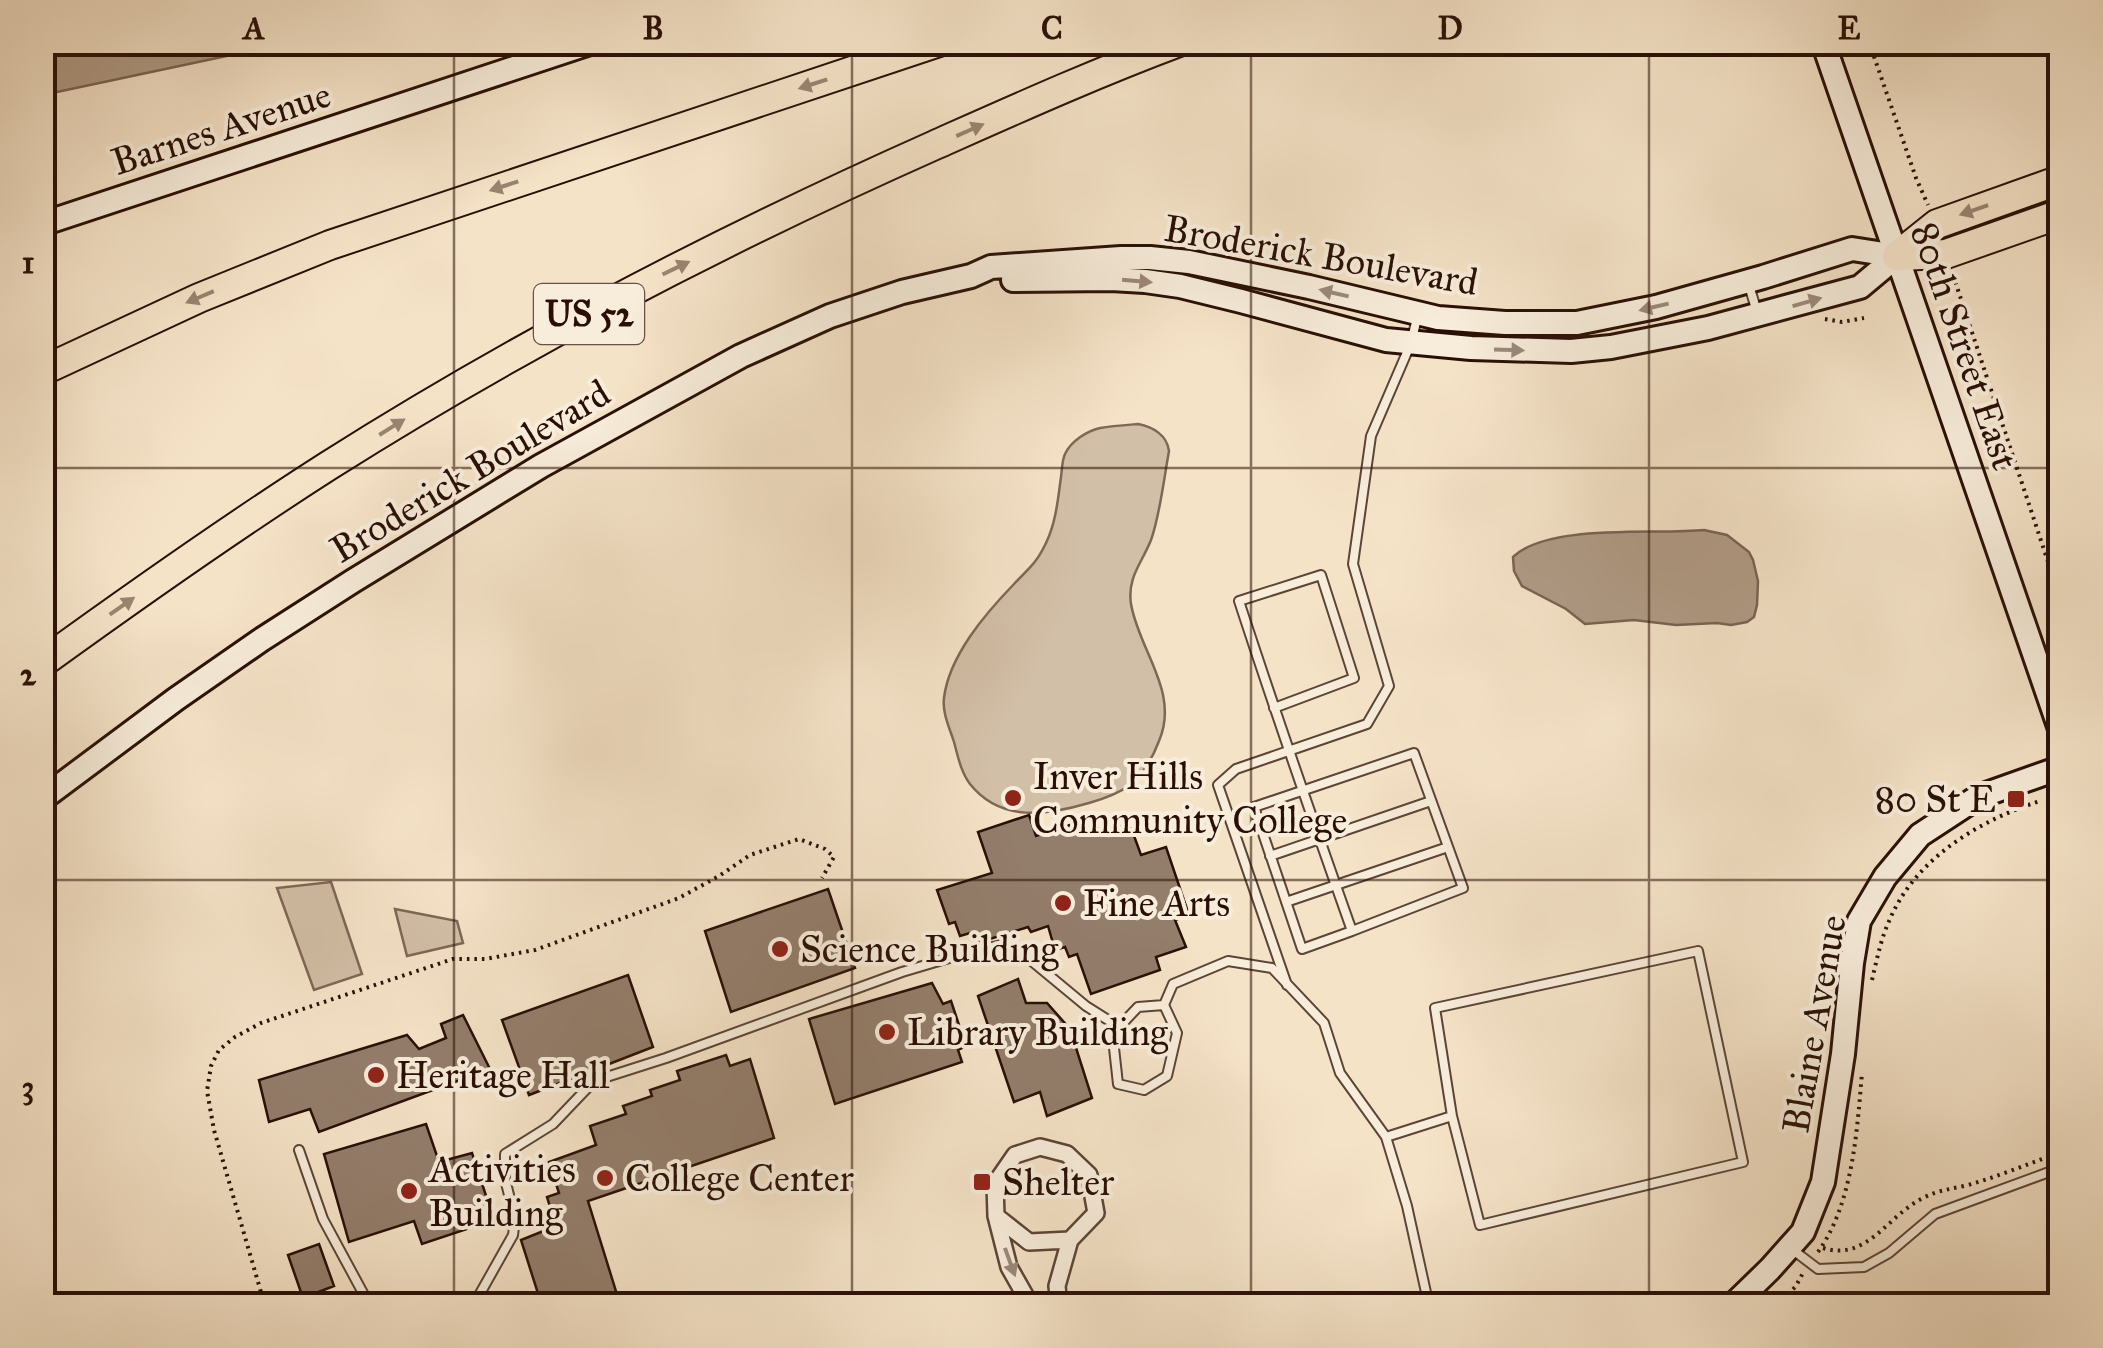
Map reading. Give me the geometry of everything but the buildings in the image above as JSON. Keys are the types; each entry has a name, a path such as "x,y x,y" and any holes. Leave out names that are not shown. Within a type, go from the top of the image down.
{"highway":[{"path":"42,371 199,298 330,245 939,42"},
{"name":"US 52","path":"42,663 327,466 613,300 882,168 1179,42"},
{"path":"1896,256 1936,224 2060,180"},
{"path":"1896,256 1946,254 2060,214"}],"street":[{"name":"Barnes Avenue","path":"42,224 593,42"},
{"name":"80th Street East","path":"1823,42 2060,729"},
{"name":"Broderick Boulevard","path":"42,799 261,640 541,466 741,356 864,303 991,267 1150,258 1190,262 1438,318 1577,324 1656,307 1852,249 1896,256"},
{"name":"Broderick Boulevard","path":"970,276 986,281 1110,279 1180,286 1386,340 1571,351 1626,344 1759,316 1860,287 1896,256"},
{"name":"Blaine Avenue","path":"1732,1306 1803,1232 1823,1182 1844,1054 1859,921 1884,877 1920,834 1978,797 2060,768"},
{"path":"1030,1306 1009,1268 996,1216 996,1184 1015,1156 1040,1147 1067,1154 1089,1175 1096,1213 1070,1240 1057,1286 1059,1306"},
{"path":"996,1216 1029,1242 1070,1240"},
{"path":"646,1306 656,1302 667,1306"}],"lane":[{"path":"1748,281 1759,316"},
{"path":"1287,985 1218,784 1236,770 1366,724 1389,686 1353,564 1371,436 1412,343 1418,313"},
{"path":"1274,708 1354,678 1321,575 1239,601 1288,751 1352,931"},
{"path":"1414,753 1432,801 1463,888 1302,949 1254,806 1414,753"},
{"path":"1270,856 1432,801"},
{"path":"1286,902 1448,847"},
{"path":"473,1306 514,1234 505,1154 553,1124 594,1082 902,972 1010,943 1086,1006 1119,1027"},
{"path":"1698,951 1743,1162 1480,1225 1452,1116 1434,1008 1698,951"},
{"path":"1164,1005 1138,1007 1119,1027 1114,1048 1118,1084 1144,1090 1167,1076 1177,1033 1164,1005 1173,984 1228,961 1272,968 1324,1023 1340,1072 1386,1137 1407,1206 1429,1306"},
{"path":"1386,1137 1452,1116"},
{"path":"299,1150 323,1219 370,1306"},
{"path":"1789,1248 1818,1269 1864,1267 1888,1253 1935,1214 2060,1168"}],"path":[{"path":"1870,42 1916,178 1936,224"},
{"path":"1946,254 2060,598"},
{"path":"1819,318 1842,322 1864,318"},
{"path":"1872,980 1890,916 1943,850 1979,825 2040,801"},
{"path":"264,1306 214,1130 207,1091 210,1066 219,1050 235,1036 262,1023 454,959 485,959 535,950 593,930 678,898 750,855 799,839 834,857 822,878"},
{"path":"1778,1306 1796,1286 1828,1236 1852,1168 1863,1059"},
{"path":"2060,1256 2055,1258 2060,1276"}],"shaded area":[{"path":"43,42 272,43 43,95"},
{"path":"1138,424 1158,433 1169,451 1154,530 1130,594 1135,621 1165,706 1159,741 1139,776 1115,794 1057,811 1010,810 982,797 964,774 944,709 947,682 970,636 1042,550 1054,519 1068,449 1095,429"},
{"path":"1704,530 1727,535 1753,560 1758,581 1757,605 1754,617 1747,622 1676,625 1634,620 1585,624 1566,609 1522,586 1514,571 1513,557 1529,546 1551,539"},
{"path":"331,882 362,974 314,990 277,888"},
{"path":"395,909 457,921 463,943 407,956"}],"place":[{"name":"Inver Hills Community College","path":"1013,798"},
{"name":"80 St E","path":"2016,799"},
{"name":"Fine Arts","path":"1063,903"},
{"name":"Science Building","path":"780,949"},
{"name":"Library Building","path":"887,1032"},
{"name":"Heritage Hall","path":"376,1075"},
{"name":"College Center","path":"605,1178"},
{"name":"Shelter","path":"982,1182"},
{"name":"Activities Building","path":"409,1191"}]}
